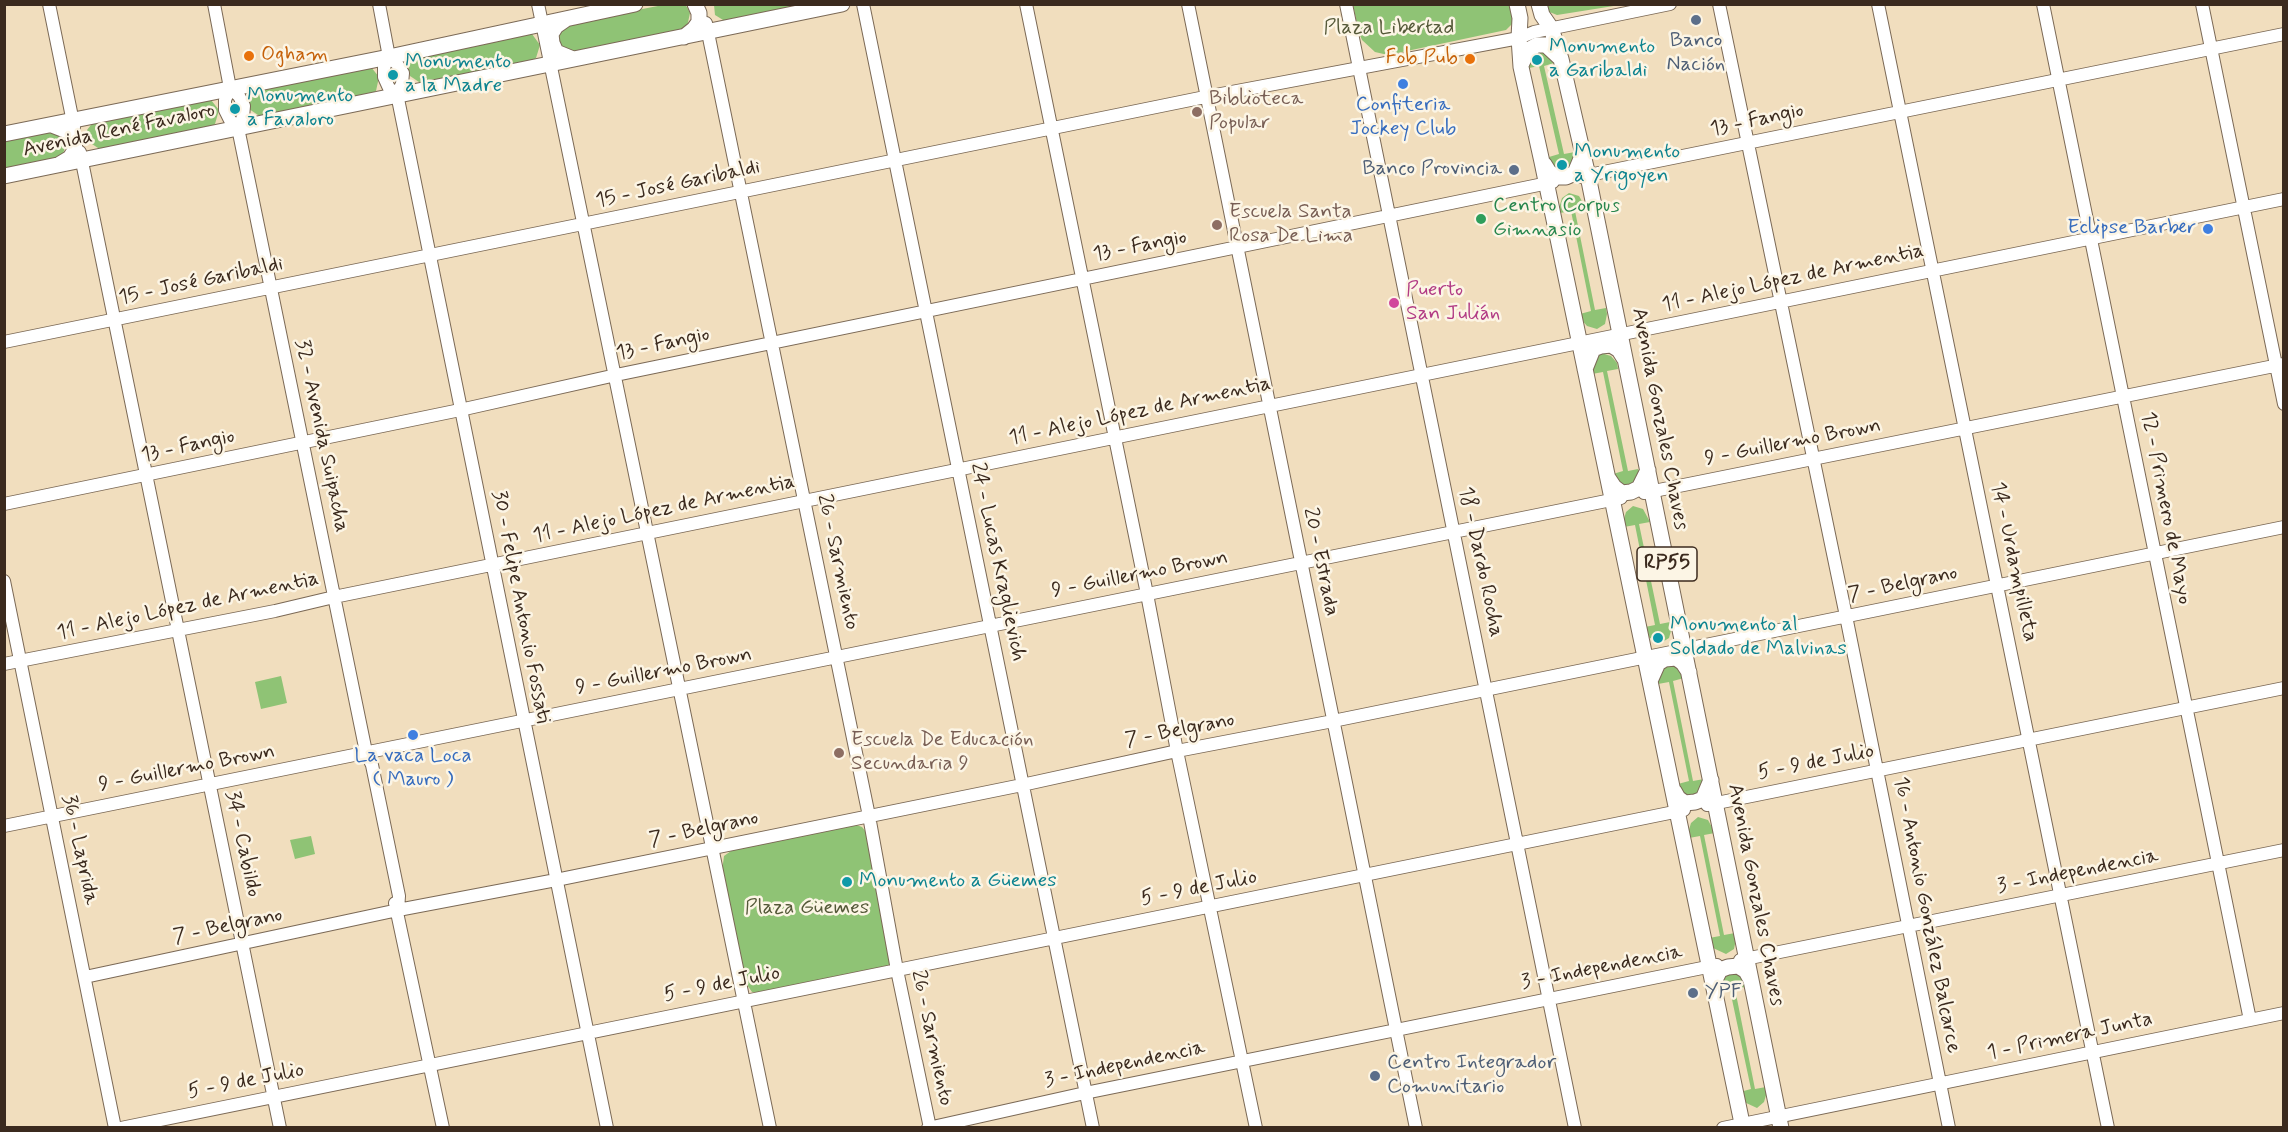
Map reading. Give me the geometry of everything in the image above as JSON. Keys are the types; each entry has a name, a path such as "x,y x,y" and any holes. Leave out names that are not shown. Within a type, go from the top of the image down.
{"main road":[{"name":"Avenida René Favaloro","path":"4,134 389,57 635,4"},
{"path":"684,37 694,30 699,22 699,13 695,4"},
{"name":"Avenida René Favaloro","path":"4,176 842,4"},
{"name":"RP55","path":"1517,4 1520,18 1518,38 1521,67 1743,1126"},
{"name":"Avenida Gonzales Chaves","path":"1539,4 1542,15 1551,28 1561,59 1588,176 1780,1122"},
{"path":"566,19 556,26 551,34 552,43 556,52 573,60"},
{"path":"1521,67 1528,50 1537,45 1546,45 1554,50 1561,59"},
{"path":"50,125 70,132 74,141 75,150 70,158 60,164"},
{"path":"1542,162 1549,172 1557,177 1566,177 1575,173 1583,154"},
{"path":"1585,369 1593,350 1601,346 1611,345 1619,350 1625,361"},
{"path":"1608,478 1622,493 1631,492 1640,488 1648,470"},
{"path":"1650,681 1658,663 1665,659 1676,658 1689,672"},
{"path":"1673,788 1678,798 1685,803 1695,802 1703,799 1711,780"},
{"path":"1714,987 1720,970 1728,967 1738,966 1746,971 1751,980"}],"street":[{"name":"34 - Cabildo","path":"49,4 280,1128"},
{"name":"32 - Avenida Suipacha","path":"214,4 230,88 244,106 243,117 238,128"},
{"path":"379,4 389,57 384,67 384,77 389,88 397,94 402,84 403,74 398,64 389,57"},
{"path":"538,4 770,1128"},
{"name":"26 - Sarmiento","path":"702,4 837,657 929,1127"},
{"name":"24 - Lucas Kraglievich","path":"863,4 1092,1128"},
{"path":"1026,4 1177,751 1256,1128"},
{"name":"20 - Estrada","path":"1188,4 1205,97 1416,1128"},
{"name":"18 - Dardo Rocha","path":"1346,4 1575,1128"},
{"name":"15 - José Garibaldi","path":"4,342 1205,97 1518,38 1551,28 1670,4"},
{"name":"16 - Antonio González Balcarce","path":"1719,4 1949,1128"},
{"name":"14 - Urdampilleta","path":"1878,4 2108,1128"},
{"name":"12 - Primero de Mayo","path":"2043,4 2250,1020"},
{"path":"2202,4 2243,207 2280,364 2283,404"},
{"name":"13 - Fangio","path":"4,504 1083,278 2283,34"},
{"name":"32 - Avenida Suipacha","path":"230,88 225,100 225,110 230,120 238,128 366,752 372,765 399,896 398,910 443,1128"},
{"name":"30 - Felipe Antonio Fossati","path":"397,94 607,1128"},
{"name":"11 - Alejo López de Armentia","path":"4,664 178,628 275,611 334,597 2283,199"},
{"name":"9 - Guillermo Brown","path":"4,826 2280,364"},
{"name":"7 - Belgrano","path":"85,977 398,910 556,880 1023,785 1177,751 2283,527"},
{"name":"36 - Laprida","path":"4,581 115,1128"},
{"name":"5 - 9 de Julio","path":"121,1128 2283,688"},
{"name":"3 - Independencia","path":"929,1127 1085,1093 2283,850"},
{"name":"1 - Primera Junta","path":"1723,1128 1780,1122 1940,1083 2283,1013"}],"green space":[{"path":"663,5 685,5 690,13 687,27 681,31 573,53 560,45 559,33 565,24"},
{"path":"714,5 818,5 728,23 715,15"},
{"name":"Plaza Libertad","path":"1353,5 1513,5 1514,22 1506,30 1388,55 1375,52 1362,40"},
{"path":"1544,5 1620,5 1557,15 1547,11"},
{"path":"524,33 532,34 540,45 536,58 530,62 422,84 410,76 408,64 415,56"},
{"path":"1534,49 1551,53 1554,63 1544,66 1564,154 1575,152 1576,157 1570,171 1556,170 1550,163 1549,157 1559,154 1539,66 1529,68 1528,57"},
{"path":"371,67 379,77 376,91 370,95 261,117 249,109 247,97 254,88"},
{"path":"211,100 219,110 215,124 210,128 101,150 89,142 87,130 94,121"},
{"path":"51,130 63,135 66,142 63,155 57,159 5,170 5,139"},
{"path":"1569,193 1579,196 1586,208 1575,211 1595,310 1606,308 1607,314 1605,324 1597,329 1587,326 1581,319 1580,314 1591,311 1571,211 1560,213 1559,208 1562,198"},
{"path":"1601,353 1611,356 1617,363 1618,369 1607,371 1628,471 1638,469 1640,474 1639,480 1625,489 1613,474 1623,471 1603,372 1592,374 1594,358"},
{"path":"1633,506 1643,509 1650,522 1639,524 1660,624 1670,622 1672,627 1669,638 1661,643 1648,637 1645,627 1655,625 1635,525 1624,527 1626,512"},
{"path":"1663,664 1677,666 1684,678 1673,681 1693,781 1704,779 1695,800 1682,794 1678,784 1689,781 1669,682 1658,684 1657,678"},
{"path":"281,676 287,703 261,709 255,682"},
{"path":"1698,817 1708,820 1715,833 1704,835 1724,935 1735,933 1736,939 1734,949 1726,954 1713,948 1709,938 1720,936 1700,836 1689,838 1688,833 1691,823"},
{"name":"Plaza Güemes","path":"854,824 862,827 867,833 891,954 889,965 881,969 763,993 752,992 745,982 722,871 724,856 735,848"},
{"path":"311,836 315,854 295,859 290,840"},
{"path":"1734,972 1742,977 1745,987 1735,989 1755,1089 1766,1087 1767,1092 1764,1102 1757,1108 1744,1102 1740,1092 1751,1089 1730,990 1720,992 1721,976"}],"place":[{"name":"Banco Nación","path":"1696,20"},
{"name":"Ogham","path":"249,56"},
{"name":"Fob Pub","path":"1470,59"},
{"name":"Monumento a Garibaldi","path":"1537,60"},
{"name":"Monumento a la Madre","path":"393,75"},
{"name":"Confiteria Jockey Club","path":"1403,84"},
{"name":"Monumento a Favaloro","path":"235,109"},
{"name":"Biblioteca Popular","path":"1197,112"},
{"name":"Monumento a Yrigoyen","path":"1562,165"},
{"name":"Banco Provincia","path":"1514,170"},
{"name":"Centro Corpus Gimnasio","path":"1481,219"},
{"name":"Escuela Santa Rosa De Lima","path":"1217,225"},
{"name":"Eclipse Barber","path":"2208,229"},
{"name":"Puerto San Julián","path":"1394,303"},
{"name":"Monumento al Soldado de Malvinas","path":"1658,638"},
{"name":"La vaca Loca ( Mauro )","path":"413,735"},
{"name":"Escuela De Educación Secundaria 9","path":"839,753"},
{"name":"Monumento a Güemes","path":"847,882"},
{"name":"YPF","path":"1693,993"},
{"name":"Centro Integrador Comunitario","path":"1375,1076"}]}
